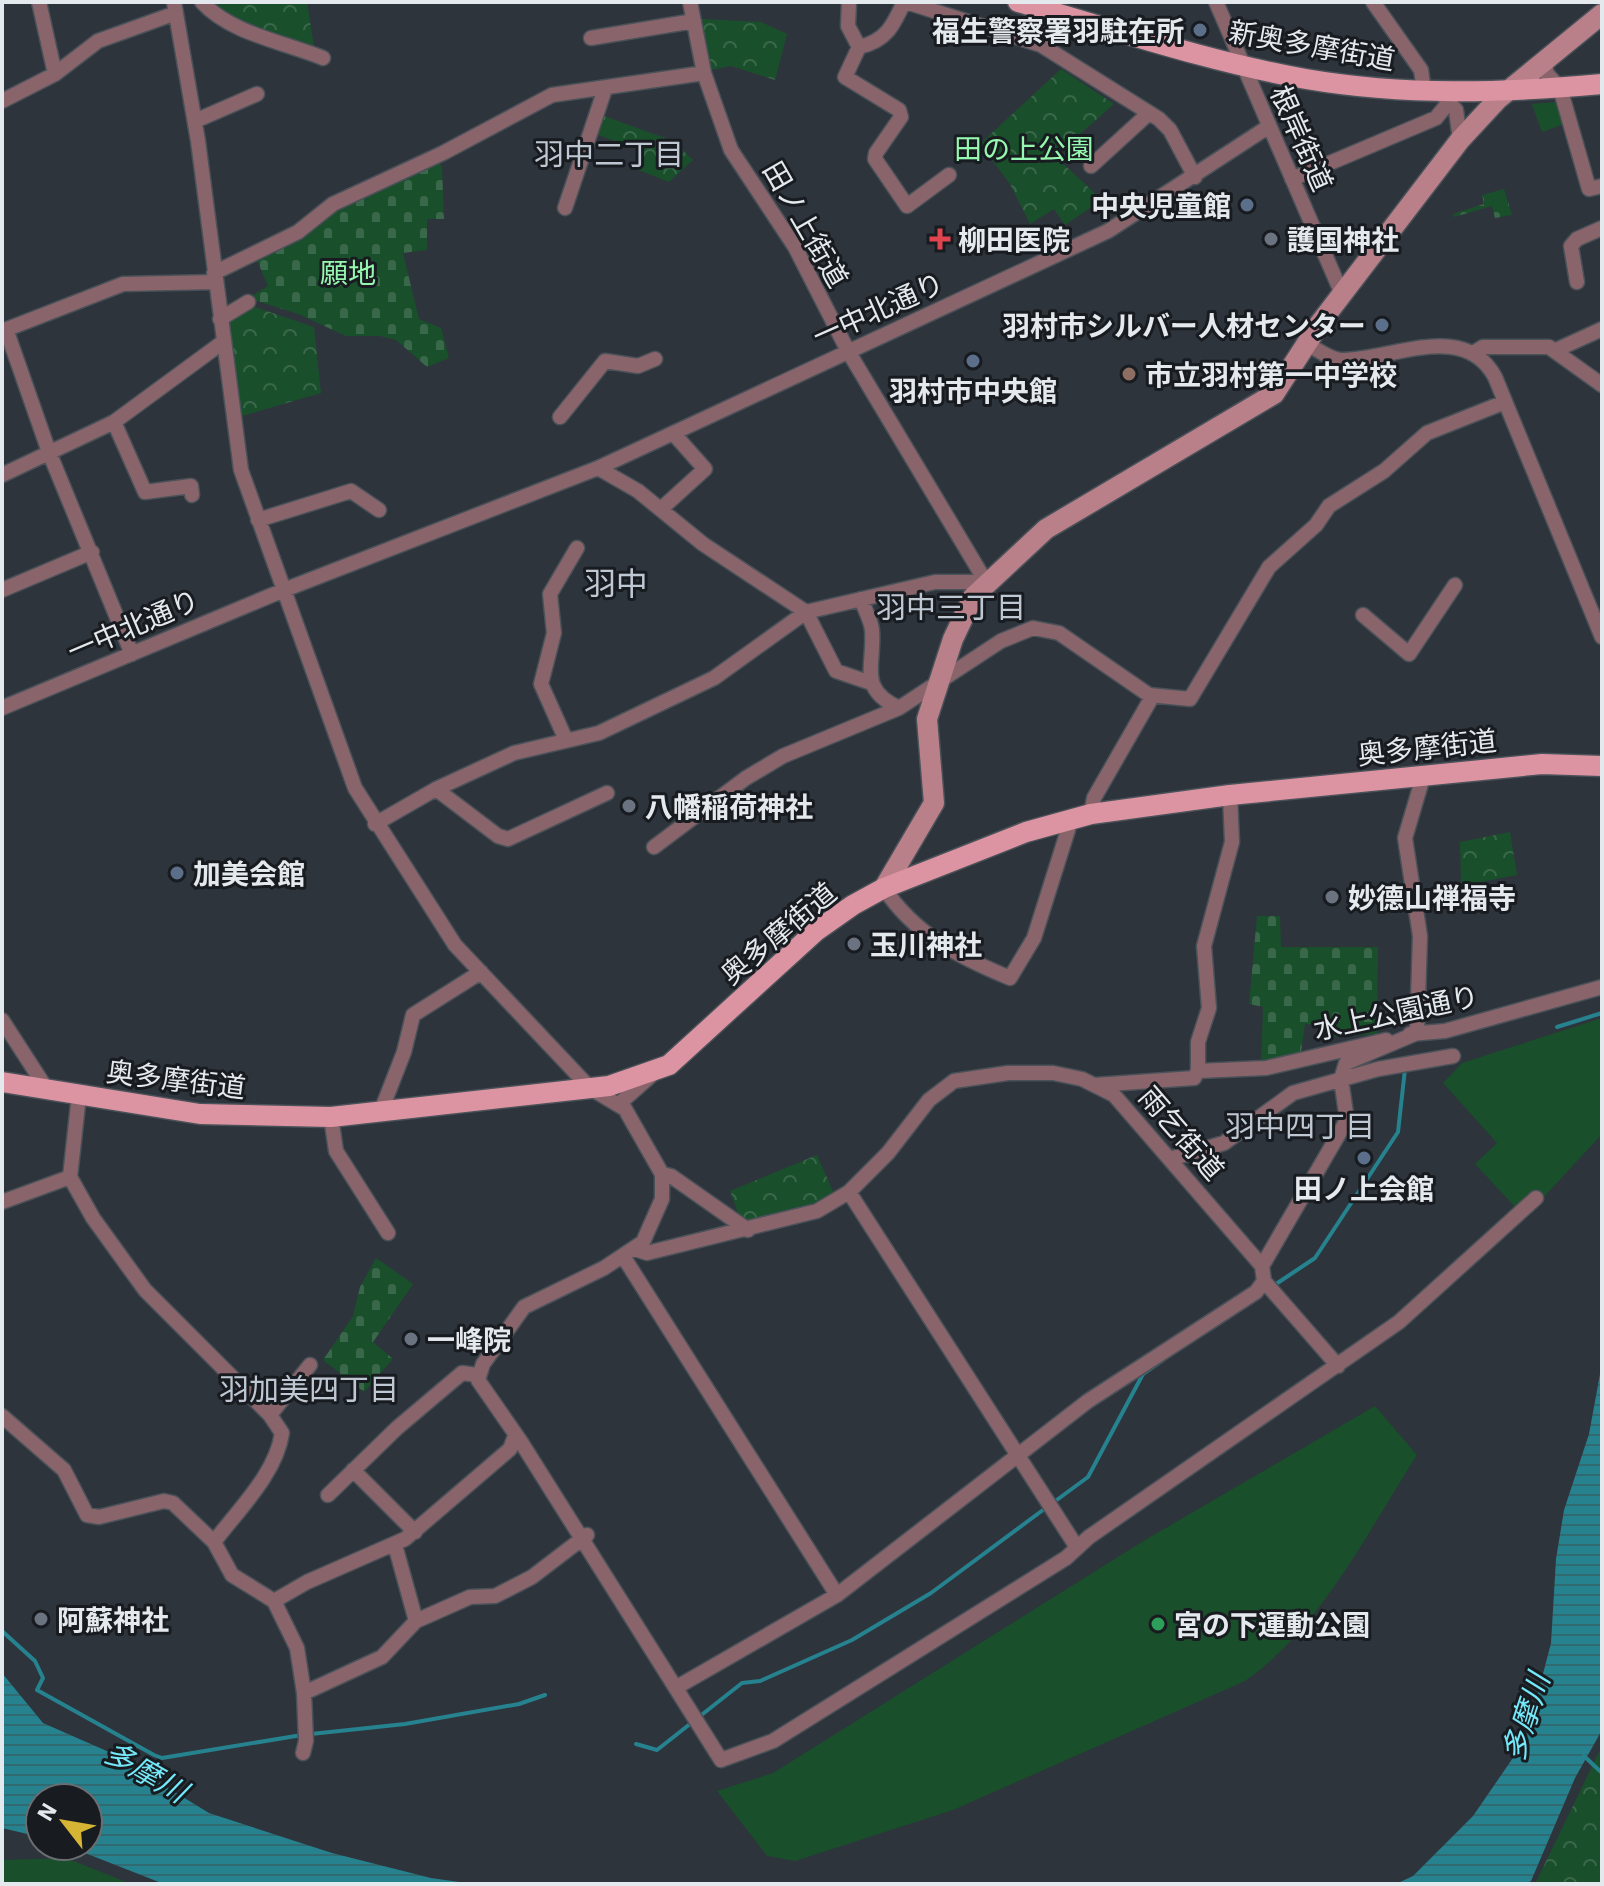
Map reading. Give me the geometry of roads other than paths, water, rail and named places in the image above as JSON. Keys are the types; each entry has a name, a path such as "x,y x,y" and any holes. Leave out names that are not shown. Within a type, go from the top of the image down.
{"main road":[{"name":"新奥多摩街道","path":"1018,2 1241,64 1337,84 1437,95 1602,84"},
{"name":"奥多摩街道","path":"2,1082 200,1114 331,1117 627,1082 654,1073 680,1056 816,931 884,888 1064,819 1230,795 1542,764 1602,766"}],"street":[{"path":"39,2 55,74"},
{"path":"202,2 228,26 268,36 323,58"},
{"name":"田ノ上街道","path":"690,2 704,73 731,150 795,247 848,351 986,582"},
{"path":"849,2 848,26 859,47"},
{"path":"859,47 878,43 891,29 905,2 1041,45 1170,130 1195,177"},
{"name":"根岸街道","path":"1216,2 1342,294"},
{"path":"1373,2 1437,95 1459,120 1460,140"},
{"path":"2,101 55,74 98,41 175,8 195,121 241,470 355,788 441,927 590,1088 620,1103 662,1174 657,1217 648,1235 629,1252 524,1307 477,1375 479,1384 585,1537 721,1760 773,1741 1066,1558 1076,1546 1399,1322 1536,1198"},
{"path":"1041,45 1052,11"},
{"path":"1064,819 1068,830 1034,938 1010,978 924,934 907,920 884,888 934,803 935,779 926,735 936,686 964,613 986,582 1046,529 1274,394 1315,348 1342,294 1460,140 1507,92 1602,14"},
{"path":"591,38 694,21"},
{"path":"859,47 845,77 899,110 901,117 875,159 907,206 949,175"},
{"path":"1544,61 1547,74 1560,88 1589,189 1602,186"},
{"path":"132,654 49,452 4,330 123,284 215,278 298,232 333,204 443,153 552,95 704,73"},
{"path":"565,208 605,89"},
{"path":"195,121 257,94"},
{"path":"1292,179 1436,118 1437,95"},
{"path":"1091,166 1148,114"},
{"name":"一中北通り","path":"2,708 284,590 598,468 1108,231 1268,127"},
{"path":"1577,282 1571,246 1577,239 1602,228"},
{"path":"220,319 248,302"},
{"path":"1556,350 1602,329"},
{"path":"2,475 114,422 223,342"},
{"path":"1315,348 1343,360 1406,348 1475,352 1483,347 1543,346 1556,350 1602,385"},
{"path":"1475,352 1490,367 1602,637"},
{"path":"560,417 605,361 638,366 655,359"},
{"path":"654,847 746,778 783,756 899,708 1001,641 1025,630 1041,628 1054,631 1152,697 1190,699 1269,567 1316,525 1329,506 1384,471 1427,433 1505,402"},
{"path":"114,422 145,492 191,486 192,495"},
{"path":"661,509 705,469 673,433"},
{"path":"598,468 638,491 703,544 806,612 836,671 871,683 880,695 899,708"},
{"path":"258,520 351,491 379,510"},
{"path":"566,740 541,684 554,633 550,594 577,548"},
{"path":"2,590 92,552"},
{"path":"375,824 436,789 514,753 599,733 714,678 806,612 935,582 986,582"},
{"path":"1363,615 1409,654 1455,585"},
{"path":"861,599 872,629 871,683"},
{"path":"1091,814 1094,798 1152,697"},
{"path":"677,1687 837,1595 1088,1401 1256,1292 1268,1281 1347,1120 1341,1079 1349,1061 1417,1033 1420,936 1405,838 1423,777"},
{"path":"436,789 498,836 508,839 607,793"},
{"path":"1198,1071 1198,1042 1209,1008 1204,946 1232,842 1230,795"},
{"path":"381,1111 404,1052 413,1015 481,972"},
{"name":"水上公園通り","path":"1198,1071 1266,1068 1417,1033 1445,1031 1602,987"},
{"path":"2,1020 46,1088"},
{"path":"1170,1159 1224,1143 1293,1093 1341,1079 1453,1056"},
{"name":"雨乞街道","path":"1095,1085 1194,1078 1198,1071"},
{"path":"629,1252 647,1253 817,1211 849,1192 888,1153 929,1100 954,1081 1039,1072 1095,1085"},
{"path":"620,1103 654,1073"},
{"name":"雨乞街道","path":"1095,1085 1114,1095 1170,1159 1338,1366"},
{"path":"79,1095 70,1177 93,1218 145,1290 270,1415 282,1433 279,1449 214,1542"},
{"path":"331,1117 336,1151 388,1233"},
{"path":"662,1174 671,1176 748,1230"},
{"path":"2,1202 70,1177"},
{"path":"849,1192 1076,1546"},
{"path":"629,1252 837,1595"},
{"path":"270,1415 310,1365"},
{"path":"328,1495 462,1373 477,1375"},
{"path":"2,1416 64,1470 81,1509 91,1517 169,1501 214,1542 232,1575 274,1601 297,1648 304,1693 305,1741"},
{"path":"274,1601 307,1582 395,1545 415,1532 473,1477 510,1449 515,1436"},
{"path":"353,1470 415,1532"},
{"path":"304,1693 382,1657 416,1621 470,1597 495,1596 532,1577 585,1537"},
{"path":"395,1545 416,1621"}],"water":[{"path":"1602,1363 1602,1730 1575,1778 1531,1881 1525,1884 1396,1884 1413,1876 1473,1816 1526,1739 1551,1643 1556,1559 1564,1510 1589,1434"},
{"path":"2,1673 43,1723 109,1752 209,1813 332,1853 431,1878 473,1884 164,1884 104,1860 104,1782 24,1782 24,1833 2,1828"}],"waterway":[{"path":"1557,1027 1602,1013"},
{"path":"1273,1286 1315,1258 1398,1132 1405,1069"},
{"path":"1054,1502 1088,1477 1143,1374 1163,1360"},
{"path":"636,1744 657,1750 742,1683 760,1681 852,1640 931,1593 1047,1507"},
{"name":"多摩川","path":"2,1631 35,1661 43,1678 37,1690 162,1758 302,1735"},
{"path":"311,1734 405,1724 519,1704 545,1695"},
{"path":"1584,1756 1602,1773"}],"place":[{"name":"福生警察署羽駐在所","path":"1200,30"},
{"name":"中央児童館","path":"1247,205"},
{"name":"柳田医院","path":"940,239"},
{"name":"護国神社","path":"1271,239"},
{"name":"羽村市シルバー人材センター","path":"1382,325"},
{"name":"羽村市中央館","path":"973,361"},
{"name":"市立羽村第一中学校","path":"1129,374"},
{"name":"八幡稲荷神社","path":"629,806"},
{"name":"加美会館","path":"177,873"},
{"name":"妙德山禅福寺","path":"1332,897"},
{"name":"玉川神社","path":"854,944"},
{"name":"田ノ上会館","path":"1364,1158"},
{"name":"一峰院","path":"411,1339"},
{"name":"阿蘇神社","path":"41,1619"},
{"name":"宮の下運動公園","path":"1158,1624"}],"district":[{"name":"羽中二丁目","path":"609,153"},
{"name":"羽中","path":"616,583"},
{"name":"羽中三丁目","path":"951,606"},
{"name":"羽中四丁目","path":"1300,1125"},
{"name":"羽加美四丁目","path":"309,1388"}],"park label":[{"name":"田の上公園","path":"1024,148"},
{"name":"願地","path":"348,272"}]}
